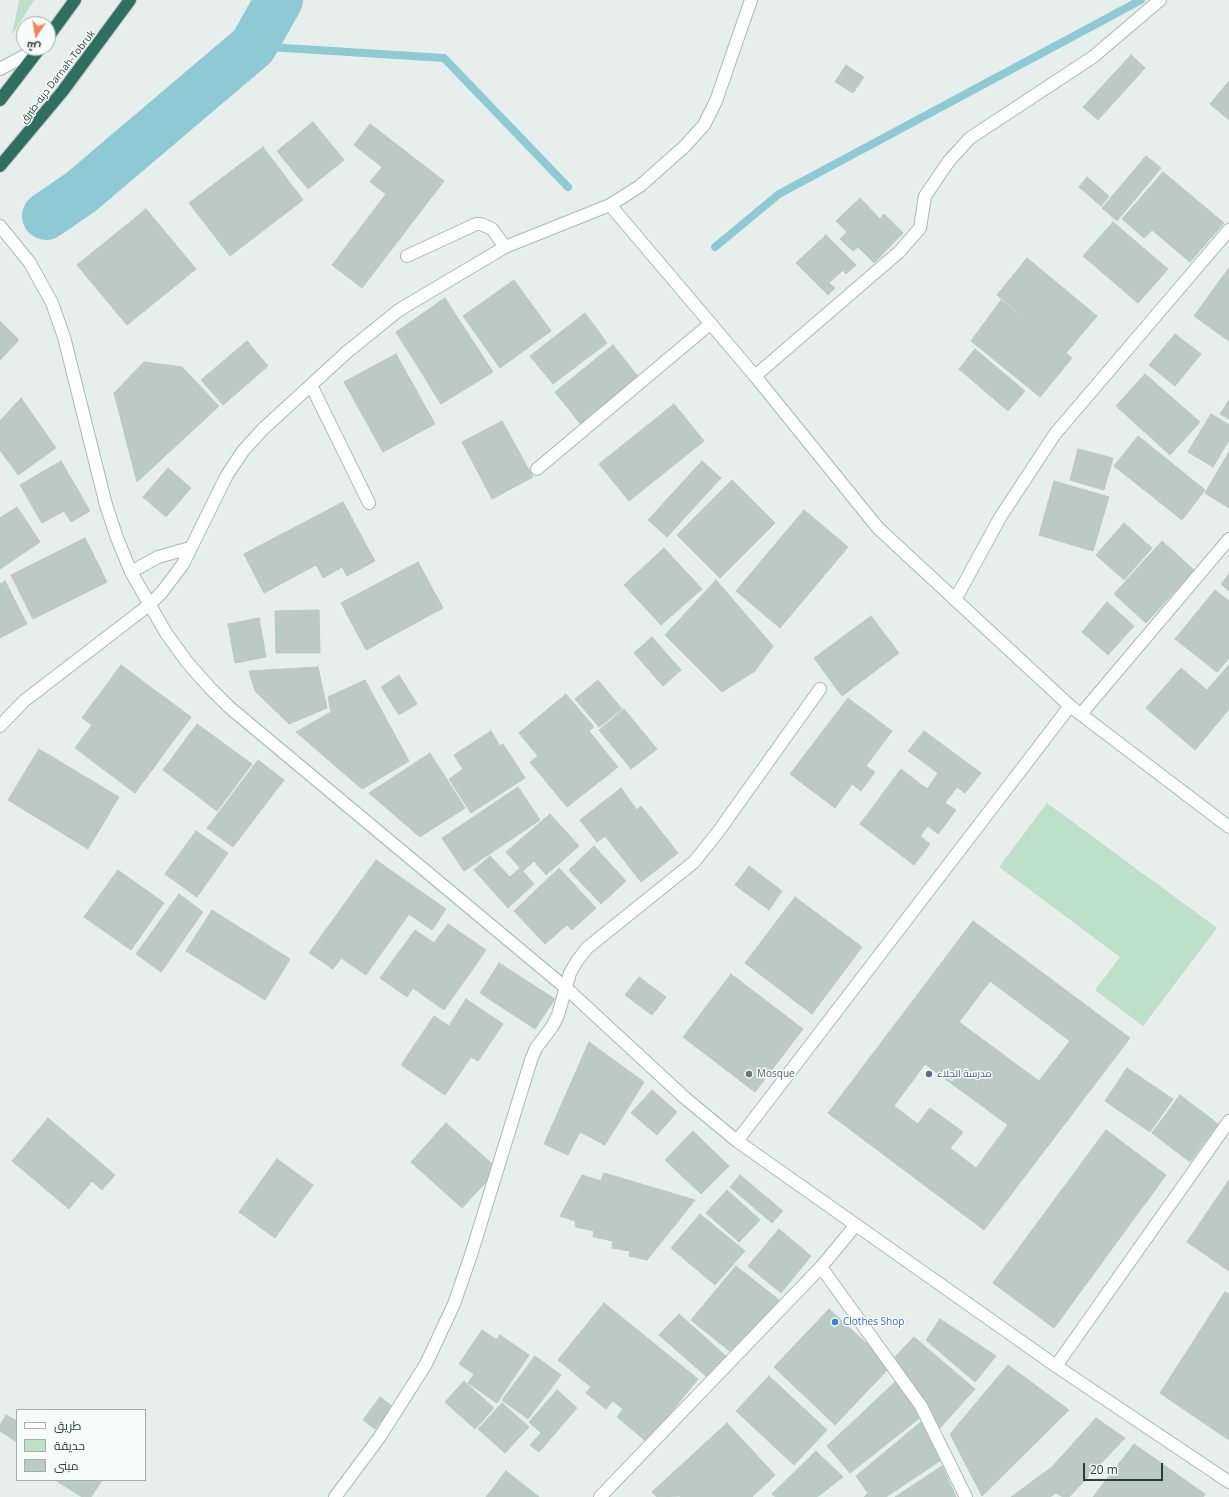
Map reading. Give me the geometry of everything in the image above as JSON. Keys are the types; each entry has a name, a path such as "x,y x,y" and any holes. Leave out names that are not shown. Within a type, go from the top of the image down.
{"highway":[{"path":"56,26 75,0"},
{"name":"درنه-طبرق Darnah-Tobruk","path":"0,166 62,92 130,0"},
{"path":"0,100 34,56"}],"street":[{"path":"0,726 24,701 149,605 174,578 227,475 243,451 263,429 347,352 399,310 505,247 610,205 640,186 685,146 704,125 716,101 751,0"},
{"path":"755,376 899,252 920,228 925,196 949,161 970,138 1093,57 1160,0"},
{"path":"0,69 25,56"},
{"path":"610,205 755,376 878,528 1070,706 1229,827"},
{"path":"407,256 476,224 481,224 492,229 505,247"},
{"path":"0,226 30,263 52,303 64,337 106,505 117,538 131,572 149,605 187,662 229,707 566,988 685,1098 737,1141 855,1226 1056,1366 1229,1482"},
{"path":"955,600 1005,510 1055,434 1229,230"},
{"path":"537,469 710,324"},
{"path":"311,385 369,503"},
{"path":"1081,714 1229,539"},
{"path":"131,572 158,557 190,548"},
{"path":"335,1497 379,1438 426,1364 454,1304 471,1255 531,1060 536,1048 552,1027 558,1015 566,988 577,961 587,948 694,862 706,849 820,689"},
{"path":"737,1141 1070,706"},
{"path":"1056,1366 1229,1121"},
{"path":"600,1497 821,1267 855,1226"},
{"path":"821,1267 921,1406 966,1497"}],"green space":[{"path":"19,0 34,0 24,16 16,16 16,29 12,35"},
{"path":"1047,803 1217,928 1143,1026 1095,990 1120,957 999,867"}],"building":[{"path":"1131,55 1145,68 1098,120 1083,107"},
{"path":"846,65 864,77 853,93 835,82"},
{"path":"1229,81 1229,120 1210,104"},
{"path":"313,122 344,160 308,189 277,151"},
{"path":"370,124 444,181 362,288 332,265 386,194 370,182 382,167 354,145"},
{"path":"263,147 303,200 230,256 189,203"},
{"path":"1146,156 1161,168 1117,221 1102,208"},
{"path":"1163,172 1224,223 1190,262 1152,230 1144,238 1122,219"},
{"path":"1087,177 1109,196 1101,206 1079,187"},
{"path":"860,198 880,219 884,214 903,233 874,263 858,247 853,251 840,239 847,232 836,221"},
{"path":"146,209 196,269 127,325 77,265"},
{"path":"1113,222 1168,269 1138,303 1083,256"},
{"path":"826,235 856,265 846,274 843,270 829,283 835,288 828,295 796,263"},
{"path":"1027,258 1097,316 1066,353 997,295"},
{"path":"1229,268 1229,341 1194,316"},
{"path":"514,280 551,331 500,368 463,316"},
{"path":"445,298 493,372 441,404 396,332"},
{"path":"1001,300 1072,358 1040,397 971,341"},
{"path":"585,313 607,343 553,384 530,356"},
{"path":"0,321 19,340 0,360"},
{"path":"1175,334 1201,354 1175,386 1149,365"},
{"path":"247,341 268,366 223,405 201,380"},
{"path":"613,345 640,379 582,426 555,392"},
{"path":"975,349 1025,391 1008,411 959,369"},
{"path":"396,354 435,424 383,452 344,382"},
{"path":"144,362 182,367 219,406 137,482 114,393"},
{"path":"1145,374 1200,422 1170,455 1116,406"},
{"path":"21,398 56,448 18,475 0,450 0,421"},
{"path":"1229,400 1229,419 1220,414"},
{"path":"674,404 704,441 629,501 599,464"},
{"path":"1211,414 1229,425 1229,440 1213,467 1188,452"},
{"path":"502,421 533,477 492,499 462,442"},
{"path":"1138,436 1205,490 1182,520 1114,466"},
{"path":"1078,449 1113,458 1104,490 1070,480"},
{"path":"1229,452 1229,508 1205,493"},
{"path":"61,461 90,511 71,522 64,511 42,523 20,485"},
{"path":"702,461 721,478 667,537 648,520"},
{"path":"168,468 191,488 166,517 143,497"},
{"path":"732,480 775,523 720,578 677,535"},
{"path":"1054,481 1109,497 1093,551 1039,535"},
{"path":"343,502 375,561 347,576 342,567 323,578 316,565 264,593 244,554"},
{"path":"17,507 40,542 0,569 0,518"},
{"path":"804,510 848,547 780,628 736,591"},
{"path":"1124,523 1152,548 1124,580 1096,555"},
{"path":"85,538 107,582 33,619 11,575"},
{"path":"1162,541 1194,570 1146,623 1114,594"},
{"path":"664,548 702,589 661,625 624,585"},
{"path":"418,562 443,608 366,650 341,603"},
{"path":"1229,574 1229,591 1221,584"},
{"path":"716,580 773,646 755,671 722,692 665,635"},
{"path":"5,581 27,624 0,638 0,584"},
{"path":"1215,590 1229,601 1229,658 1217,672 1175,639"},
{"path":"1107,602 1134,626 1108,655 1082,632"},
{"path":"319,610 320,653 276,653 275,611"},
{"path":"871,616 899,653 842,696 814,658"},
{"path":"259,618 266,657 235,663 228,624"},
{"path":"652,637 681,670 663,686 634,653"},
{"path":"121,665 191,717 135,793 75,748 92,725 82,718"},
{"path":"1229,665 1229,709 1207,690"},
{"path":"318,667 327,708 289,724 255,691 249,671"},
{"path":"1181,668 1229,709 1195,750 1146,708"},
{"path":"399,675 417,704 399,715 381,687"},
{"path":"365,680 409,761 362,789 296,732 331,712 328,697"},
{"path":"598,680 622,709 599,727 575,699"},
{"path":"566,694 594,727 589,731 618,767 567,807 530,762 538,756 519,733"},
{"path":"848,698 892,731 866,766 875,772 861,791 852,784 835,808 790,774"},
{"path":"624,709 657,749 631,769 599,730"},
{"path":"197,724 252,764 217,811 163,770"},
{"path":"491,731 500,746 503,744 525,778 471,813 449,779 463,769 454,755"},
{"path":"924,731 981,773 965,793 957,787 945,803 956,810 938,834 928,826 920,836 930,844 914,865 860,824 901,769 927,789 938,773 908,751"},
{"path":"39,749 119,797 88,849 8,800"},
{"path":"430,753 465,808 420,837 369,793"},
{"path":"258,760 284,780 233,847 207,828"},
{"path":"518,787 540,820 464,871 442,838"},
{"path":"621,788 637,810 641,806 678,853 641,882 605,836 597,842 580,820"},
{"path":"550,814 579,846 546,875 534,861 523,871 506,852"},
{"path":"196,831 228,853 197,897 165,874"},
{"path":"594,846 626,881 601,904 569,870"},
{"path":"490,856 510,877 520,868 534,884 508,908 474,870"},
{"path":"376,860 446,909 432,930 409,914 366,975 341,958 333,969 309,953"},
{"path":"749,866 782,891 769,910 735,885"},
{"path":"559,868 596,908 572,930 535,891"},
{"path":"118,870 164,903 131,950 84,917"},
{"path":"535,891 567,925 545,944 514,911"},
{"path":"179,894 203,912 161,972 136,954"},
{"path":"795,897 862,947 812,1014 745,963"},
{"path":"212,910 290,959 265,1000 186,951"},
{"path":"973,921 1130,1038 984,1230 828,1113","holes":["990,981 1070,1041 1039,1081 959,1022","925,1064 1008,1125 976,1168 950,1148 963,1132 930,1108 918,1124 894,1106"]},
{"path":"448,924 486,950 444,1010 413,988 407,997 380,978 415,930 434,943"},
{"path":"499,963 555,999 535,1029 480,993"},
{"path":"731,974 803,1029 755,1092 683,1037"},
{"path":"639,977 666,997 652,1015 625,995"},
{"path":"466,999 503,1024 478,1061 471,1057 445,1095 401,1065 434,1016 449,1026"},
{"path":"589,1042 644,1082 605,1145 580,1132 568,1155 544,1144"},
{"path":"1127,1068 1173,1099 1150,1132 1105,1101"},
{"path":"652,1090 677,1112 657,1135 631,1113"},
{"path":"1180,1095 1218,1124 1190,1162 1152,1133"},
{"path":"48,1118 115,1175 102,1190 92,1181 69,1209 12,1161"},
{"path":"446,1123 498,1169 462,1208 411,1162"},
{"path":"1106,1130 1166,1175 1054,1328 993,1283"},
{"path":"693,1131 729,1166 701,1194 665,1160"},
{"path":"277,1159 313,1185 275,1238 239,1212"},
{"path":"604,1173 695,1200 647,1260 629,1256 630,1251 612,1248 613,1241 593,1237 594,1231 576,1227 575,1221 560,1216 582,1175 601,1181"},
{"path":"740,1175 783,1211 772,1223 730,1187"},
{"path":"1229,1180 1229,1271 1187,1242"},
{"path":"727,1190 760,1220 739,1242 706,1213"},
{"path":"700,1214 745,1251 715,1285 671,1248"},
{"path":"779,1229 811,1256 781,1293 748,1266"},
{"path":"736,1266 779,1300 732,1353 691,1320"},
{"path":"1225,1292 1229,1294 1229,1440 1160,1393"},
{"path":"604,1303 698,1379 647,1442 617,1417 623,1409 613,1401 606,1409 586,1393 591,1387 558,1360"},
{"path":"829,1309 891,1366 835,1425 774,1367"},
{"path":"679,1314 727,1357 708,1378 659,1335"},
{"path":"940,1319 996,1356 975,1382 926,1340"},
{"path":"482,1330 497,1340 474,1374 459,1364"},
{"path":"500,1335 529,1355 497,1403 468,1383"},
{"path":"914,1337 975,1389 940,1428 895,1357"},
{"path":"535,1356 561,1375 528,1419 502,1400"},
{"path":"1008,1365 1069,1410 982,1496 950,1434"},
{"path":"769,1376 827,1430 794,1465 736,1411"},
{"path":"464,1381 494,1408 475,1429 445,1402"},
{"path":"895,1382 921,1417 850,1473 827,1446"},
{"path":"557,1390 577,1408 539,1452 530,1445 541,1433 529,1422"},
{"path":"380,1397 392,1406 375,1429 363,1420"},
{"path":"502,1403 529,1427 505,1453 478,1429"},
{"path":"6,1415 16,1420 16,1441 0,1431 0,1425"},
{"path":"1096,1418 1125,1438 1069,1497 1063,1497 1056,1493 1050,1497 1011,1497 1052,1467"},
{"path":"922,1421 940,1461 886,1497 864,1497 868,1493 856,1476"},
{"path":"727,1423 775,1475 752,1497 657,1497 652,1492"},
{"path":"1134,1444 1205,1494 1203,1497 1093,1497"},
{"path":"816,1451 843,1477 817,1497 776,1497 772,1494"},
{"path":"942,1466 956,1497 895,1497"},
{"path":"506,1471 539,1497 486,1497"},
{"path":"57,1481 101,1481 91,1497 82,1497"}],"waterway":[{"path":"46,216 81,192 253,46 279,0"},
{"path":"715,247 779,194 1141,0"},
{"path":"253,46 444,58 568,187"}],"place":[{"name":"Mosque","path":"749,1074"},
{"name":"مدرسة الجلاء","path":"929,1074"},
{"name":"Clothes Shop","path":"835,1322"}]}
